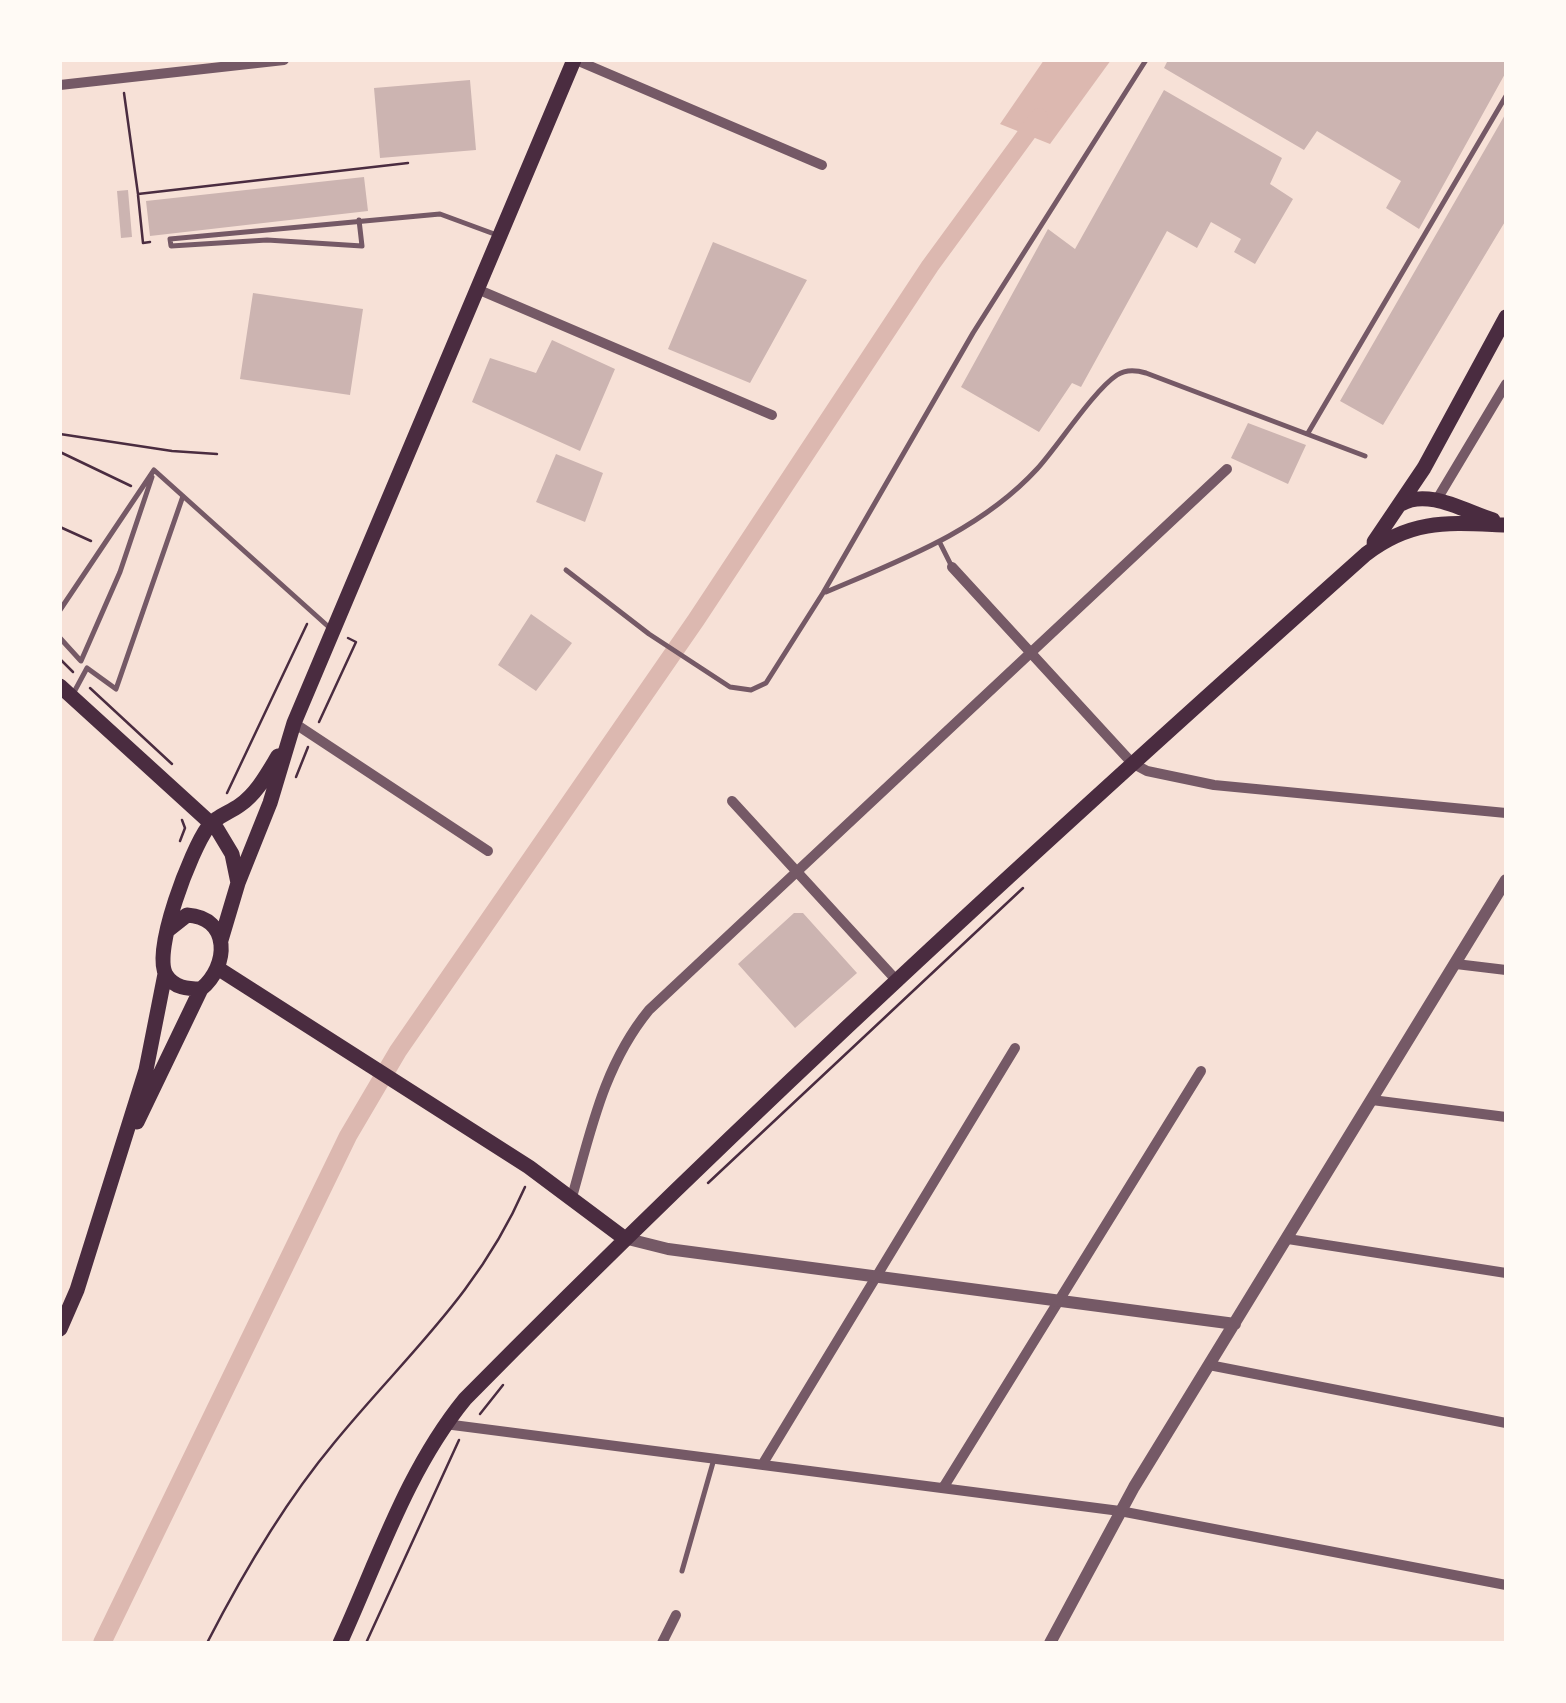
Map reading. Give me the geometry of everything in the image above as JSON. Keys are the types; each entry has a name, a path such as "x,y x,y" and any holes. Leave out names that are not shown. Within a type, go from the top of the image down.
{"main road":[{"path":"118,1162 201,988 219,968 222,940 238,883 270,803 294,723 575,60"},
{"path":"1366,554 1416,487 1506,317"},
{"path":"1416,487 1462,509"},
{"path":"1416,487 1506,525"},
{"path":"1416,487 1420,515 1442,524"},
{"path":"340,1643 420,1464 444,1424 624,1238 1132,763 1366,554 1398,532 1442,524 1506,525"},
{"path":"66,691 222,835 232,854 238,883"},
{"path":"60,1328 77,1290 146,1070 165,974 162,960 168,930 200,840 210,823 248,799 287,742"},
{"path":"168,930 187,916 198,916 214,924 222,940"},
{"path":"219,968 572,1197 624,1238"},
{"path":"165,974 180,987 201,988"}],"street":[{"path":"139,76 144,60"},
{"path":"60,85 284,60"},
{"path":"575,60 822,165"},
{"path":"478,289 772,415"},
{"path":"1439,496 1506,384"},
{"path":"572,1197 603,1086 634,1028 649,1010 1227,469"},
{"path":"952,567 1132,763 1147,771 1214,785 1506,813"},
{"path":"294,723 488,851"},
{"path":"732,800 898,982"},
{"path":"1050,1643 1120,1511 1506,880"},
{"path":"1456,964 1506,970"},
{"path":"762,1465 1015,1048"},
{"path":"943,1488 1201,1071"},
{"path":"1372,1100 1506,1117"},
{"path":"624,1238 668,1249 1234,1324"},
{"path":"1288,1239 1506,1273"},
{"path":"60,1307 77,1290"},
{"path":"1209,1366 1506,1423"},
{"path":"444,1424 1120,1511 1506,1585"},
{"path":"662,1643 676,1615"}],"lane":[{"path":"566,570 649,634 736,688 762,686 770,680 973,333 1146,60"},
{"path":"1308,433 1506,96"},
{"path":"359,220 362,246 267,240 171,246 170,239 359,220 440,214 500,236"},
{"path":"823,593 940,544 1012,494 1108,384 1125,371 1146,373 1365,456"},
{"path":"154,470 333,631"},
{"path":"60,610 154,470"},
{"path":"81,661 120,572 154,470"},
{"path":"60,638 87,668 116,689 182,496"},
{"path":"940,544 952,567"},
{"path":"66,691 82,680 87,668"},
{"path":"682,1571 714,1459"}],"path":[{"path":"125,101 143,243 150,242"},
{"path":"138,194 408,163"},
{"path":"60,434 217,454"},
{"path":"60,452 140,490"},
{"path":"60,527 103,546"},
{"path":"224,799 312,612"},
{"path":"291,787 356,642 333,631"},
{"path":"60,660 183,774"},
{"path":"180,842 185,828 182,820"},
{"path":"702,1189 1021,889"},
{"path":"208,1643 258,1552 331,1446 476,1278 512,1219 526,1187"},
{"path":"366,1643 458,1440 514,1374"}],"shaded area":[{"path":"1044,60 1111,60 1050,144 1000,124"}],"building":[{"path":"1168,60 1506,60 1506,72 1419,229 1386,208 1401,181 1317,131 1304,150 1164,68"},
{"path":"470,80 476,150 380,158 374,88"},
{"path":"1164,90 1282,158 1270,184 1293,199 1255,264 1234,252 1241,239 1211,222 1197,248 1167,231 1081,387 1072,383 1039,432 961,387 1048,229 1075,249"},
{"path":"1506,113 1506,220 1383,425 1340,401"},
{"path":"364,177 368,211 150,236 146,201"},
{"path":"128,190 132,237 121,238 117,191"},
{"path":"713,242 807,280 750,383 668,349"},
{"path":"253,293 363,309 350,395 240,379"},
{"path":"552,340 615,369 580,451 472,402 490,358 536,373"},
{"path":"1248,423 1306,445 1288,484 1231,458"},
{"path":"556,454 603,473 585,522 536,502"},
{"path":"531,614 572,643 536,691 498,665"},
{"path":"794,913 803,913 857,973 795,1028 738,964"}],"waterway":[{"path":"102,1643 348,1136 398,1051 696,620 930,266 1039,117"}]}
